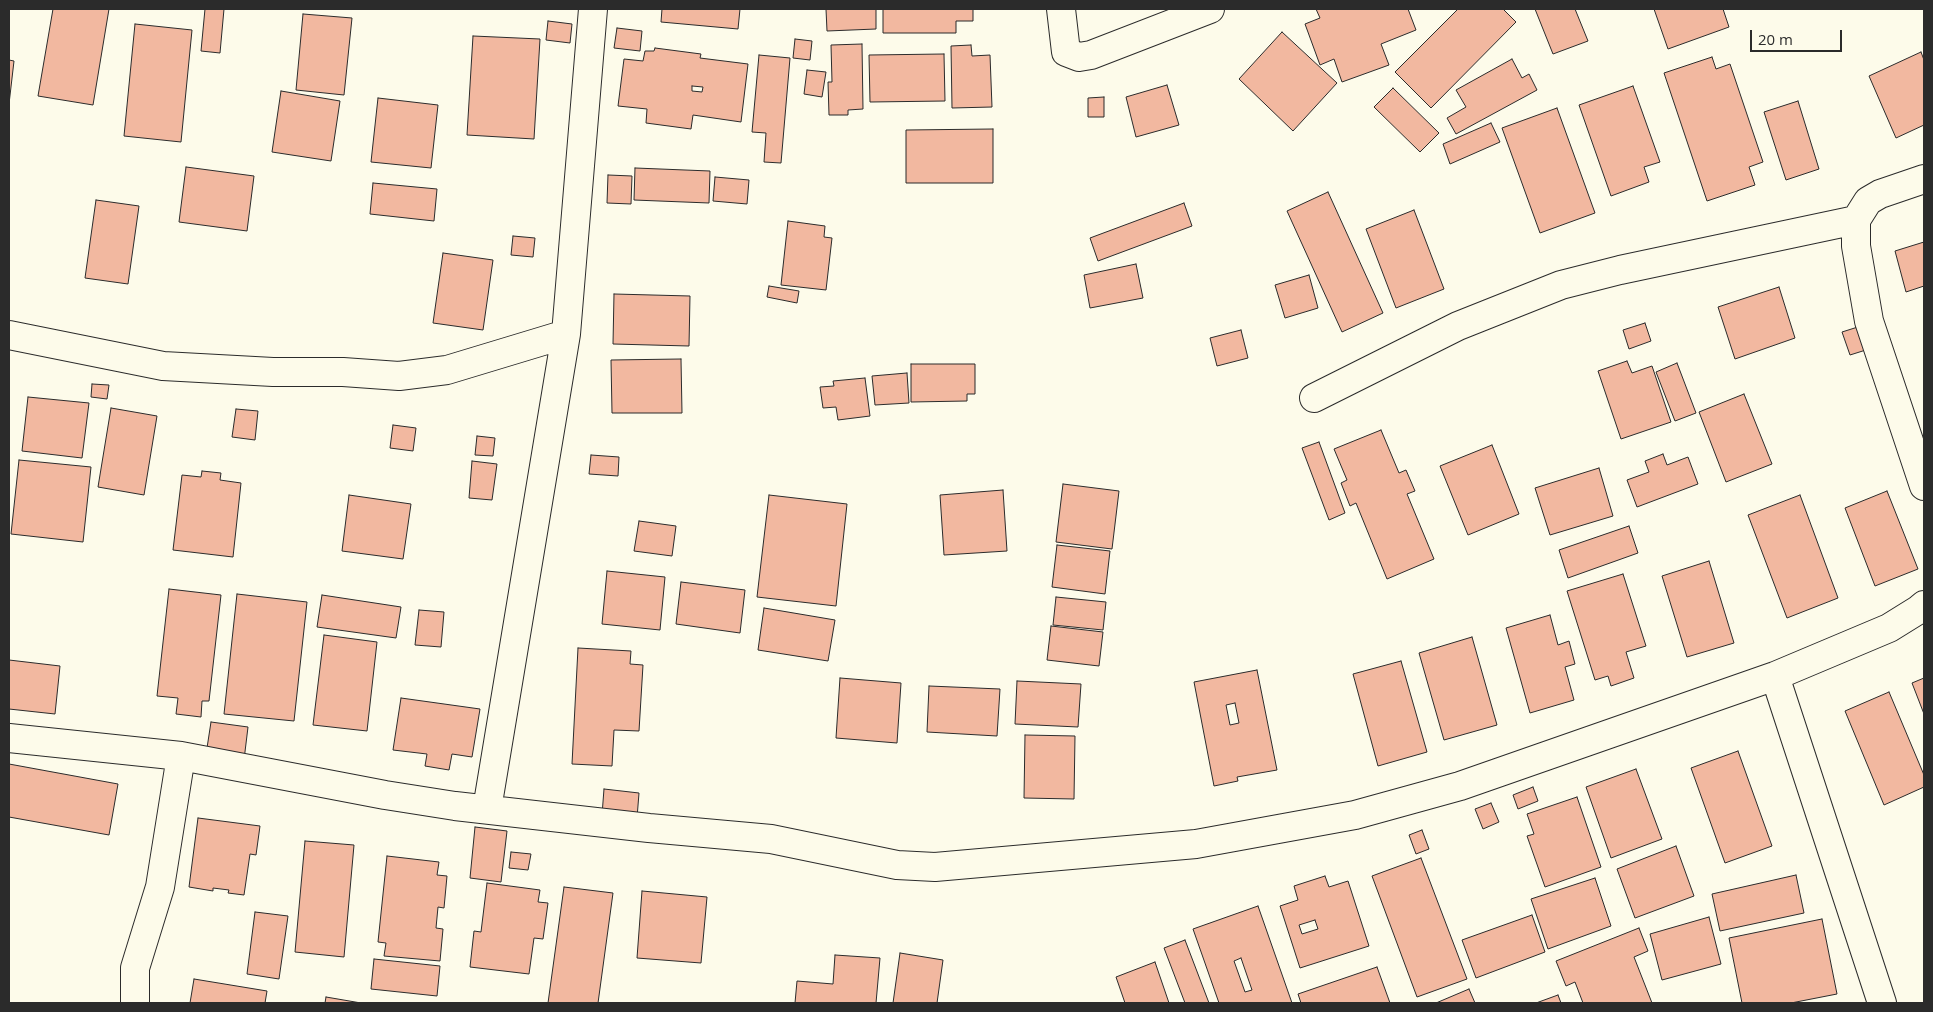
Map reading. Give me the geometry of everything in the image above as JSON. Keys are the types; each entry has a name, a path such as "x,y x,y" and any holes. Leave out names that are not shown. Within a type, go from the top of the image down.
{"street":[{"path":"487,809 566,334 593,9"},
{"path":"1061,9 1066,52 1079,57 1091,56 1210,9"},
{"path":"1924,179 1880,194 1868,201 1856,220 1856,246 1869,321 1924,486"},
{"path":"1314,398 1458,326 1561,285 1620,270 1856,220"},
{"path":"9,335 163,366 273,372 343,372 399,376 447,370 566,334"},
{"path":"9,738 181,756 385,795 487,809 649,828 771,838 897,865 926,867 1196,844 1355,815 1460,786 1775,676 1889,628 1924,605"},
{"path":"1775,676 1882,1003"},
{"path":"135,1003 134,968 160,887 181,756"}],"building":[{"path":"53,9 109,9 93,105 38,96"},
{"path":"205,9 224,9 220,53 201,51"},
{"path":"662,9 740,9 738,29 661,22"},
{"path":"826,9 876,9 876,29 827,31"},
{"path":"883,9 973,9 973,21 956,21 956,33 883,33"},
{"path":"1316,9 1408,9 1416,30 1381,44 1389,65 1342,82 1334,59 1320,65 1305,24 1320,18"},
{"path":"1458,9 1503,9 1516,22 1431,108 1395,72"},
{"path":"1535,9 1575,9 1588,41 1553,54"},
{"path":"1654,9 1723,9 1729,27 1668,49"},
{"path":"303,14 352,18 344,95 296,90"},
{"path":"548,21 572,24 570,43 546,40"},
{"path":"135,24 192,30 181,142 124,136"},
{"path":"617,28 642,31 640,51 614,48"},
{"path":"1282,32 1337,83 1293,131 1239,79"},
{"path":"473,36 540,39 534,139 467,135"},
{"path":"795,39 812,41 810,60 793,58"},
{"path":"862,44 863,109 848,110 848,115 829,115 828,82 832,82 831,45"},
{"path":"971,45 972,56 990,55 992,107 952,108 951,46"},
{"path":"655,48 701,54 700,58 748,64 741,122 693,115 691,129 646,123 647,109 618,106 624,59 643,61 645,51 654,51","holes":["692,86 703,87 702,92 692,91"]},
{"path":"1921,52 1924,60 1924,125 1896,138 1869,76"},
{"path":"944,54 945,101 870,102 869,55"},
{"path":"759,55 790,58 781,163 764,162 766,133 752,132"},
{"path":"1712,57 1716,69 1730,64 1763,162 1749,167 1755,185 1707,201 1664,73"},
{"path":"1512,59 1522,78 1529,74 1537,90 1456,134 1447,118 1466,107 1456,90"},
{"path":"9,60 14,61 9,104"},
{"path":"807,70 826,72 822,97 804,94"},
{"path":"1167,85 1179,125 1136,137 1126,97"},
{"path":"1633,86 1660,162 1644,167 1649,182 1611,196 1579,105"},
{"path":"1393,88 1439,133 1420,152 1374,107"},
{"path":"281,91 340,101 331,161 272,152"},
{"path":"1104,97 1104,117 1088,117 1088,98"},
{"path":"378,98 438,105 431,168 371,162"},
{"path":"1798,101 1819,169 1786,180 1764,112"},
{"path":"1557,108 1595,213 1540,233 1502,128"},
{"path":"1491,123 1500,142 1450,164 1443,144"},
{"path":"993,129 993,183 906,183 906,130"},
{"path":"186,167 254,176 247,231 179,222"},
{"path":"635,168 710,171 709,203 634,200"},
{"path":"608,175 632,176 631,204 607,203"},
{"path":"715,177 749,180 747,204 713,201"},
{"path":"373,183 437,189 434,221 370,214"},
{"path":"1328,192 1383,313 1342,332 1287,211"},
{"path":"96,200 139,206 128,284 85,278"},
{"path":"1184,203 1192,226 1098,261 1090,238"},
{"path":"1414,210 1444,289 1396,308 1366,229"},
{"path":"788,221 825,226 824,237 832,238 826,290 781,285"},
{"path":"513,236 535,238 533,257 511,255"},
{"path":"1924,242 1924,286 1906,292 1895,251"},
{"path":"443,253 493,260 483,330 433,323"},
{"path":"1136,264 1143,298 1090,308 1084,275"},
{"path":"1309,275 1318,308 1285,318 1275,285"},
{"path":"769,286 799,291 797,303 767,297"},
{"path":"1779,287 1795,338 1735,359 1718,307"},
{"path":"614,294 690,296 689,346 613,344"},
{"path":"1645,323 1651,341 1629,349 1623,330"},
{"path":"1861,326 1869,349 1850,355 1842,332"},
{"path":"1241,330 1248,358 1217,366 1210,338"},
{"path":"681,359 682,413 612,413 611,360"},
{"path":"1627,361 1632,373 1652,366 1671,422 1621,439 1598,371"},
{"path":"1677,363 1696,413 1675,421 1656,372"},
{"path":"911,364 975,364 975,394 967,394 967,401 911,402"},
{"path":"907,373 909,403 875,405 872,376"},
{"path":"865,378 870,416 838,420 836,407 823,408 820,387 834,386 833,381"},
{"path":"92,384 109,385 107,399 91,397"},
{"path":"1744,394 1772,464 1726,482 1699,412"},
{"path":"28,397 89,403 82,458 22,451"},
{"path":"111,408 157,416 144,495 98,487"},
{"path":"236,409 258,411 255,440 232,437"},
{"path":"393,425 416,428 413,451 390,448"},
{"path":"1381,430 1399,473 1406,470 1415,491 1407,494 1434,559 1387,579 1356,503 1350,506 1341,483 1347,480 1334,449"},
{"path":"477,436 495,438 493,456 475,455"},
{"path":"1319,442 1345,513 1329,520 1302,448"},
{"path":"1492,445 1519,514 1468,535 1440,466"},
{"path":"1663,454 1667,465 1688,457 1698,484 1637,507 1627,480 1649,472 1645,461"},
{"path":"591,455 619,457 618,476 589,474"},
{"path":"19,460 91,467 83,542 11,534"},
{"path":"472,461 497,464 492,500 469,498"},
{"path":"1599,468 1613,516 1550,535 1535,488"},
{"path":"202,471 221,473 220,480 241,483 233,557 173,550 182,475 201,477"},
{"path":"1063,484 1119,491 1112,549 1056,542"},
{"path":"1003,490 1007,551 944,555 940,495"},
{"path":"1887,491 1918,569 1875,586 1845,508"},
{"path":"349,495 411,504 403,559 342,551"},
{"path":"769,495 847,504 836,606 757,597"},
{"path":"1800,495 1838,598 1787,618 1748,515"},
{"path":"639,521 676,526 672,556 634,551"},
{"path":"1629,526 1638,553 1568,578 1559,550"},
{"path":"1057,545 1110,551 1105,594 1052,587"},
{"path":"1709,561 1734,643 1687,657 1662,576"},
{"path":"607,571 665,577 660,630 602,624"},
{"path":"1623,574 1646,646 1626,652 1634,678 1611,686 1608,676 1595,680 1567,591"},
{"path":"681,582 745,590 740,633 676,624"},
{"path":"169,589 221,595 209,701 202,701 201,717 176,714 178,698 157,696"},
{"path":"237,594 307,602 294,721 224,714"},
{"path":"322,595 401,607 396,638 317,627"},
{"path":"1056,597 1106,602 1103,630 1053,625"},
{"path":"764,608 835,620 828,661 758,650"},
{"path":"419,610 444,612 441,647 415,645"},
{"path":"1550,615 1558,645 1569,641 1575,664 1565,667 1574,700 1530,713 1506,628"},
{"path":"1051,626 1103,632 1099,666 1047,660"},
{"path":"324,635 377,642 367,731 313,725"},
{"path":"1472,637 1497,725 1444,740 1419,653"},
{"path":"578,648 631,651 630,664 643,665 639,731 614,730 612,766 572,764"},
{"path":"9,660 60,666 55,714 9,709"},
{"path":"1401,661 1427,752 1378,766 1353,674"},
{"path":"1257,670 1277,770 1237,777 1238,781 1214,786 1194,682","holes":["1235,703 1239,723 1230,725 1226,705"]},
{"path":"840,678 901,683 897,743 836,738"},
{"path":"1924,678 1924,714 1912,683"},
{"path":"1017,681 1081,684 1078,727 1015,724"},
{"path":"929,686 1000,689 997,736 927,732"},
{"path":"1889,692 1924,775 1924,787 1884,805 1845,711"},
{"path":"401,698 480,709 472,757 452,754 449,770 425,766 427,754 393,750"},
{"path":"211,722 248,727 244,760 207,748"},
{"path":"1025,735 1075,736 1074,799 1024,798"},
{"path":"1738,751 1772,846 1725,863 1691,768"},
{"path":"9,764 118,784 109,835 9,817"},
{"path":"1636,769 1662,839 1611,858 1586,787"},
{"path":"1533,787 1538,801 1518,809 1513,795"},
{"path":"604,789 639,793 637,818 602,815"},
{"path":"1577,797 1601,867 1545,887 1527,836 1534,834 1527,814"},
{"path":"1491,803 1499,822 1483,829 1475,809"},
{"path":"198,818 260,826 256,855 250,854 244,895 228,893 229,890 213,888 213,891 189,887"},
{"path":"475,827 507,831 501,882 470,878"},
{"path":"1422,830 1429,849 1416,854 1409,835"},
{"path":"305,841 354,845 344,957 295,952"},
{"path":"1676,846 1694,896 1635,918 1617,869"},
{"path":"511,852 531,854 528,870 509,868"},
{"path":"387,856 439,862 437,875 447,876 444,908 438,907 436,928 443,929 440,961 384,956 386,943 378,942"},
{"path":"1421,858 1467,979 1417,997 1372,876"},
{"path":"1796,875 1804,913 1720,931 1712,894"},
{"path":"1325,876 1329,887 1348,881 1369,946 1300,968 1280,906 1298,900 1294,886","holes":["1315,920 1318,929 1302,934 1299,925"]},
{"path":"1595,878 1611,926 1548,949 1531,899"},
{"path":"487,883 540,890 538,902 548,903 543,939 534,938 529,974 470,967 474,931 481,932"},
{"path":"564,887 613,893 598,1003 548,1003"},
{"path":"642,891 707,897 701,963 637,958"},
{"path":"1258,906 1292,1003 1219,1003 1193,929","holes":["1241,958 1252,990 1245,992 1234,961"]},
{"path":"255,912 288,916 279,979 247,974"},
{"path":"1532,915 1545,952 1476,978 1462,940"},
{"path":"1709,917 1721,964 1662,980 1650,934"},
{"path":"1822,919 1837,994 1791,1003 1742,1003 1729,938"},
{"path":"1639,928 1648,951 1634,957 1652,1003 1583,1003 1575,982 1566,986 1556,961"},
{"path":"1185,940 1209,1003 1185,1003 1164,948"},
{"path":"900,953 943,960 937,1003 893,1003"},
{"path":"835,955 880,958 876,1003 795,1003 797,981 833,984"},
{"path":"374,959 440,966 437,996 371,989"},
{"path":"1155,962 1169,1003 1125,1003 1116,977"},
{"path":"1377,967 1390,1003 1301,1003 1298,994"},
{"path":"194,979 267,991 265,1003 190,1003"},
{"path":"1469,989 1475,1003 1436,1003"},
{"path":"1558,995 1561,1003 1536,1003"},
{"path":"326,997 361,1003 325,1003"}]}
